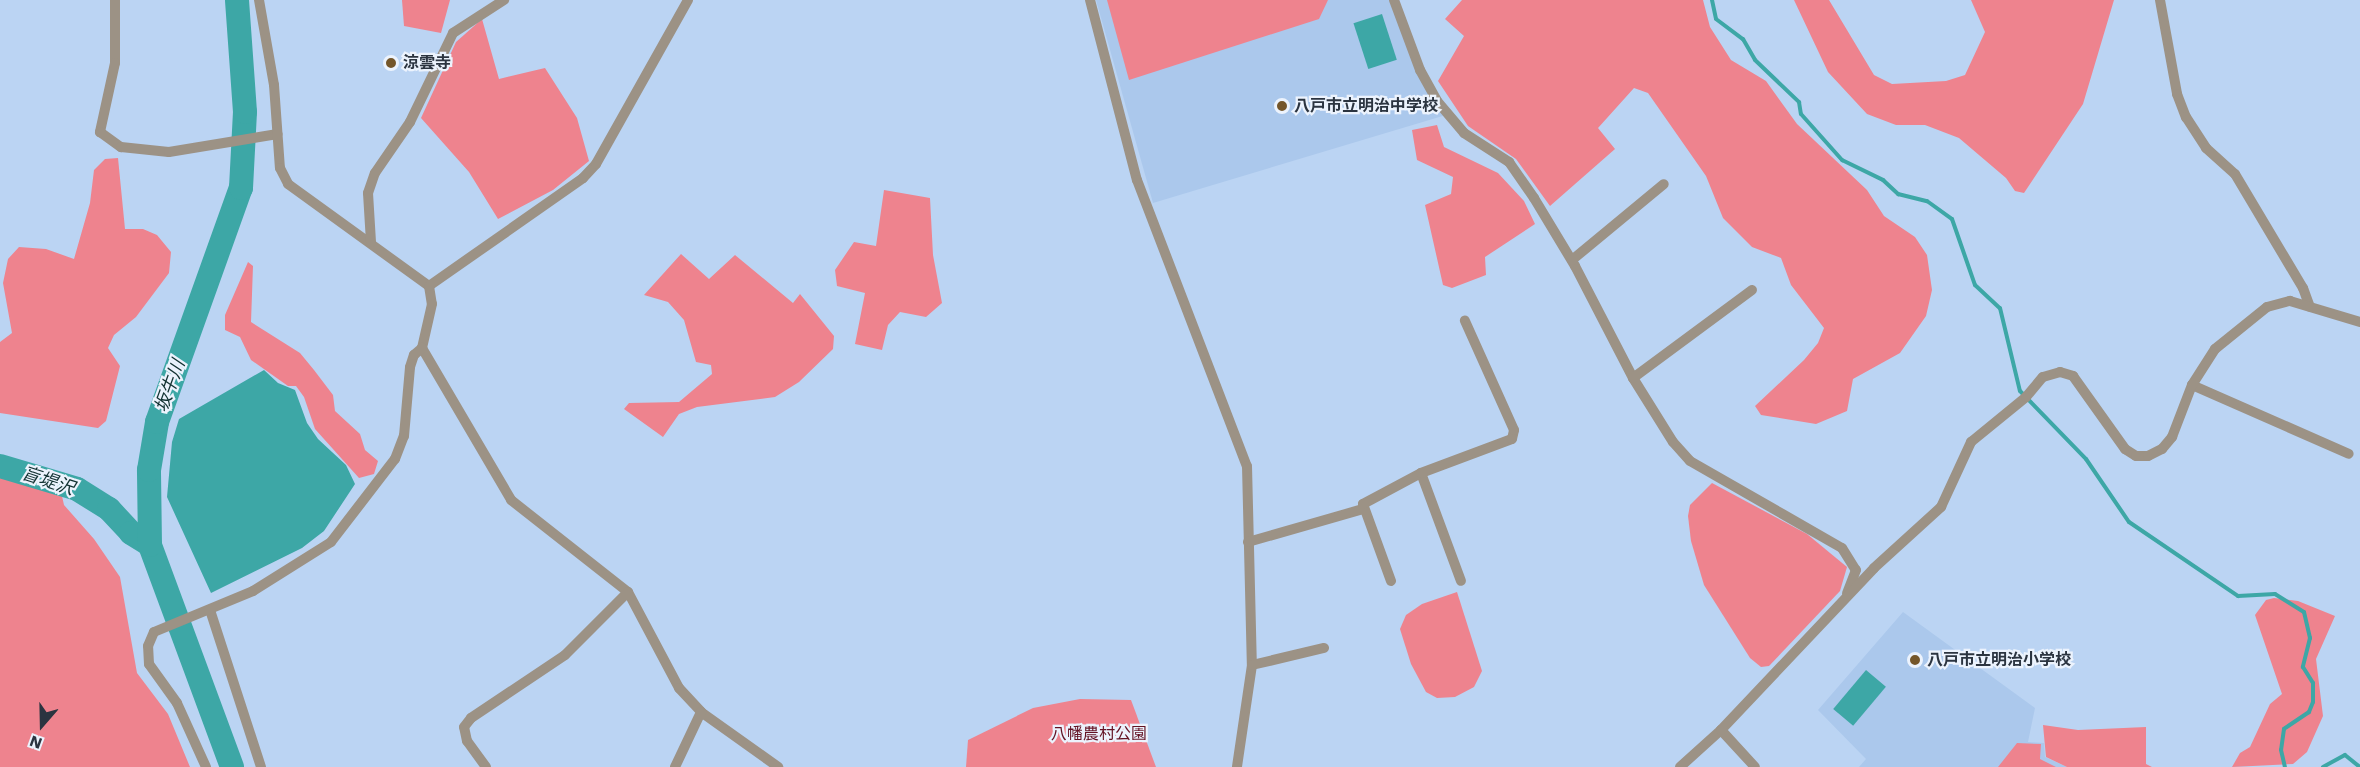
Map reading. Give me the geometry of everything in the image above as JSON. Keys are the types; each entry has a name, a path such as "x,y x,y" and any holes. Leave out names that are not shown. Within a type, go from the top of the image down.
{"street":[{"path":"115,0 115,63 100,132 121,147 169,152 278,134"},
{"path":"206,767 177,703 155,674 146,656 153,632 253,591 312,555 331,542 369,498 390,468 400,448 410,367 414,355 422,348 432,304 429,286 288,184 280,168 278,134 259,0"},
{"path":"371,242 368,193 375,173 410,122 453,33 504,0"},
{"path":"429,286 583,178 596,164 688,0"},
{"path":"1090,0 1137,180 1247,466 1252,665 1237,767"},
{"path":"1394,0 1420,70 1437,101 1464,133 1509,162 1572,260 1633,378 1673,442 1690,461 1842,548 1856,570 1844,599"},
{"path":"2160,0 2177,94 2186,117 2206,148 2235,174 2304,288 2310,307"},
{"path":"1572,260 1664,184"},
{"path":"1633,378 1752,290"},
{"path":"1680,767 1721,729 1844,599 1941,507 1971,442 2026,397 2043,377 2060,372 2073,376 2125,450 2136,456 2148,456 2162,450 2172,437 2192,385 2215,349 2267,307 2290,301 2360,322"},
{"path":"1391,581 1364,509 1368,499 1421,473 1512,439 1514,430 1465,321"},
{"path":"422,348 511,500 628,592 640,609 667,668 701,712 778,767"},
{"path":"2192,385 2349,454"},
{"path":"1421,473 1461,581"},
{"path":"1248,542 1364,509"},
{"path":"486,767 467,741 464,727 471,718 565,655 628,592"},
{"path":"210,610 261,767"},
{"path":"1252,665 1324,648"},
{"path":"675,767 701,712"},
{"path":"1721,729 1755,767"}],"shaded area":[{"name":"八戸市立明治中学校","path":"1096,0 1390,0 1446,115 1153,203"},
{"path":"1382,14 1397,60 1368,69 1353,23"},
{"path":"264,370 278,383 295,390 307,423 318,439 346,465 355,484 324,531 302,548 211,593 167,497 172,442 179,419"},
{"name":"八戸市立明治小学校","path":"1903,612 2035,708 2028,742 2044,743 2045,757 2067,767 1859,767 1866,759 1818,710"},
{"path":"1866,670 1886,687 1853,726 1833,709"}],"green space":[{"path":"402,0 450,0 441,33 404,26"},
{"path":"1107,0 1328,0 1319,19 1129,80"},
{"path":"1462,0 1703,0 1710,27 1731,60 1766,81 1797,124 1867,190 1884,216 1915,237 1927,255 1932,290 1926,316 1900,353 1853,379 1847,411 1816,424 1761,415 1755,406 1804,360 1818,343 1824,328 1791,285 1781,258 1752,247 1723,218 1706,176 1648,93 1634,88 1598,128 1615,149 1550,206 1516,159 1468,126 1438,81 1464,36 1445,19"},
{"path":"1794,0 1829,0 1874,75 1892,84 1946,81 1965,75 1985,32 1971,0 2114,0 2083,104 2024,193 2015,191 2006,178 1959,138 1925,125 1896,125 1867,114 1828,72"},
{"path":"482,19 499,79 545,68 577,118 589,161 553,190 498,219 469,172 421,118 456,42"},
{"path":"1437,125 1444,147 1498,173 1524,201 1535,224 1485,257 1486,275 1452,288 1443,285 1425,205 1451,194 1453,177 1417,160 1412,130"},
{"path":"118,158 125,229 143,229 157,235 171,252 169,273 136,317 114,335 108,348 120,366 106,421 98,428 0,413 0,342 12,333 3,283 8,259 19,247 46,249 74,259 90,203 94,170 105,159"},
{"path":"884,190 930,198 933,255 942,303 926,317 900,312 888,325 882,350 855,344 865,293 837,286 835,270 854,242 876,246"},
{"path":"681,254 709,279 735,255 793,303 800,294 834,336 833,349 799,382 775,397 697,407 679,414 663,437 624,409 629,403 679,402 712,374 711,365 696,362 684,320 668,302 644,295"},
{"path":"248,262 253,266 251,322 300,353 314,370 333,395 335,411 360,434 365,450 378,461 374,474 359,478 315,429 304,397 296,386 288,386 251,360 240,337 225,330 225,315"},
{"path":"0,472 60,487 64,505 94,539 120,577 137,673 168,714 190,767 0,767"},
{"path":"1712,483 1807,534 1847,567 1840,591 1769,666 1761,667 1750,658 1704,585 1691,541 1688,516 1690,505"},
{"path":"1457,592 1482,671 1474,687 1455,697 1437,698 1426,692 1411,664 1400,629 1406,615 1422,604"},
{"path":"2274,598 2298,601 2335,616 2316,659 2323,716 2307,752 2293,764 2232,767 2240,753 2250,747 2270,704 2282,694 2255,615 2266,600"},
{"name":"八幡農村公園","path":"1080,699 1131,700 1156,767 966,767 968,740 1033,708"},
{"path":"2043,725 2078,730 2146,727 2146,764 2152,767 2067,767 2046,757"},
{"path":"2017,743 2041,744 2040,759 2056,767 1998,767"}],"waterway":[{"name":"坂牛川","path":"232,767 150,545 149,470 157,422 241,188 245,112 237,0"},
{"path":"1712,0 1716,19 1743,39 1755,60 1799,102 1801,114 1842,160 1883,180 1898,194 1927,201 1952,219 1975,285 2000,308 2020,391 2086,459 2129,522 2238,596 2275,594 2304,612 2310,638 2303,667 2313,683 2313,702 2309,712 2284,729 2281,750 2285,767"},
{"name":"盲堤沢","path":"0,466 77,489 109,509 131,533 150,545"},
{"path":"2323,767 2345,755 2360,767"}],"place":[{"name":"涼雲寺","path":"391,63"},
{"name":"八戸市立明治中学校","path":"1282,106"},
{"name":"八戸市立明治小学校","path":"1915,660"}]}
